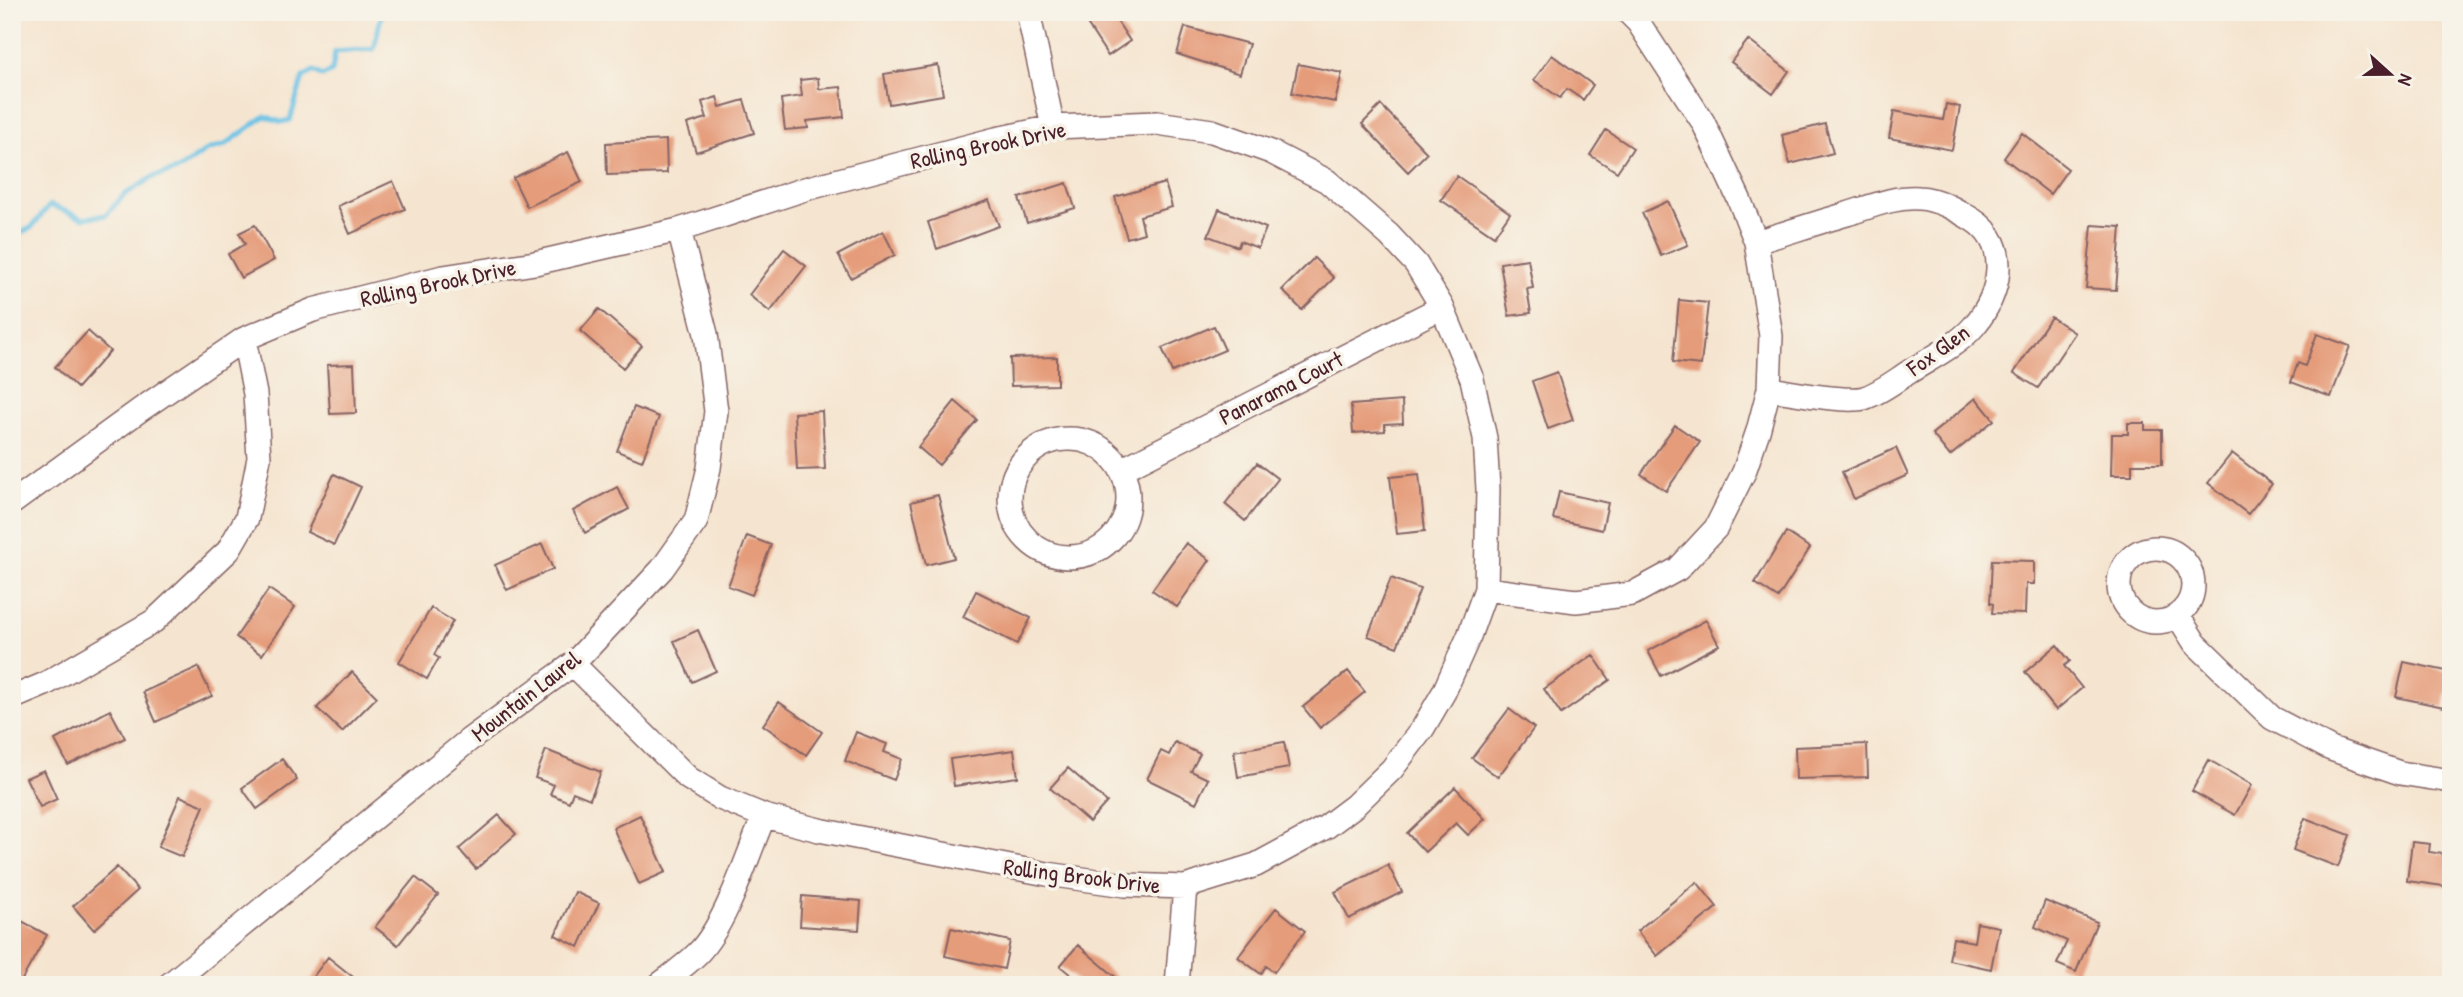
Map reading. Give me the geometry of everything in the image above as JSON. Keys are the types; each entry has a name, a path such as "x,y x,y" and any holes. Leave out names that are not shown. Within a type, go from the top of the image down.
{"street":[{"path":"1028,12 1053,127"},
{"path":"1486,589 1576,601 1632,594 1678,569 1716,528 1744,472 1769,389 1772,336 1756,242 1703,122 1638,22 1628,12"},
{"name":"Rolling Brook Drive","path":"12,503 139,410 244,339 313,310 443,277 535,264 679,230 806,189 996,139 1053,127 1157,122 1212,131 1271,152 1327,181 1390,235 1416,264 1442,307 1472,379 1485,438 1488,489 1486,589 1469,636 1444,692 1423,728 1392,769 1354,806 1326,827 1256,865 1185,887 1125,885 1047,874 819,830 764,816 720,798 688,778 573,664"},
{"name":"Fox Glen","path":"1756,242 1894,200 1919,198 1941,203 1980,224 1993,240 2000,262 1996,287 1974,326 1960,339 1878,392 1863,398 1843,399 1769,389"},
{"name":"Mountain Laurel","path":"169,985 470,740 573,664 662,569 696,521 709,468 716,411 706,334 679,230"},
{"name":"Panarama Court","path":"1121,470 1442,307"},
{"path":"12,698 45,684 154,621 228,551 247,518 259,458 255,394 244,339"},
{"path":"1063,439 1085,441 1106,452 1121,470 1128,492 1125,514 1115,535 1097,550 1075,557 1052,555 1031,544 1017,526 1010,504 1012,481 1023,461 1040,446 1063,439"},
{"path":"2178,615 2194,643 2272,718 2331,749 2400,773 2451,781"},
{"path":"659,985 697,954 709,940 723,915 764,816"},
{"path":"1177,985 1185,887"}],"building":[{"path":"1079,12 1111,12 1130,41 1108,56"},
{"path":"1185,27 1249,44 1240,74 1177,54"},
{"path":"1748,40 1789,71 1773,94 1731,62"},
{"path":"1552,55 1593,85 1583,100 1567,89 1560,98 1534,80"},
{"path":"1298,64 1342,73 1335,102 1292,93"},
{"path":"938,65 943,95 889,104 884,74"},
{"path":"818,78 819,89 841,87 844,117 807,121 808,128 785,130 781,99 802,96 800,80"},
{"path":"717,97 720,107 744,100 754,133 696,152 687,124 707,118 702,102"},
{"path":"1946,104 1960,107 1952,150 1889,138 1894,111 1943,120"},
{"path":"1381,105 1427,153 1408,172 1362,124"},
{"path":"1825,124 1833,153 1790,164 1782,135"},
{"path":"1606,130 1633,148 1617,172 1590,155"},
{"path":"2022,133 2068,169 2050,194 2004,158"},
{"path":"666,140 667,173 607,175 606,143"},
{"path":"568,152 582,182 527,207 513,178"},
{"path":"1457,176 1510,213 1494,236 1441,200"},
{"path":"393,181 405,209 350,234 338,206"},
{"path":"1067,183 1075,208 1027,223 1019,198"},
{"path":"1165,183 1172,207 1140,216 1144,233 1127,238 1115,197"},
{"path":"989,200 999,226 937,249 928,222"},
{"path":"1668,201 1688,245 1661,256 1642,213"},
{"path":"1219,209 1266,228 1258,248 1240,241 1238,247 1208,236"},
{"path":"255,225 274,260 241,278 228,254 245,244 239,233"},
{"path":"2092,225 2121,227 2116,290 2086,288"},
{"path":"883,231 895,255 851,278 838,255"},
{"path":"784,249 806,266 770,312 749,295"},
{"path":"1314,258 1334,278 1302,310 1282,290"},
{"path":"1528,259 1533,288 1527,289 1531,313 1509,316 1500,263"},
{"path":"1679,300 1708,303 1701,365 1673,362"},
{"path":"599,309 642,346 623,368 580,331"},
{"path":"2051,317 2075,333 2038,388 2014,373"},
{"path":"1214,326 1225,350 1172,372 1162,348"},
{"path":"88,331 110,351 77,388 55,367"},
{"path":"2317,334 2350,346 2331,397 2291,382 2298,363 2305,366"},
{"path":"1057,357 1057,385 1011,386 1010,358"},
{"path":"354,364 356,413 330,414 327,365"},
{"path":"1557,372 1573,420 1548,429 1532,381"},
{"path":"1976,398 1994,420 1950,456 1932,434"},
{"path":"955,401 977,420 939,465 918,447"},
{"path":"1402,401 1403,423 1385,424 1385,431 1353,433 1351,405"},
{"path":"634,407 659,417 642,461 617,451"},
{"path":"822,411 825,469 797,470 794,413"},
{"path":"2128,423 2145,423 2145,430 2162,430 2162,464 2132,464 2132,475 2111,475 2112,434 2128,434"},
{"path":"1675,425 1700,442 1666,491 1641,474"},
{"path":"1896,448 1908,475 1854,499 1842,472"},
{"path":"2232,453 2272,484 2248,514 2208,483"},
{"path":"1257,463 1278,479 1245,521 1225,504"},
{"path":"334,474 361,487 334,545 307,532"},
{"path":"1419,474 1425,531 1397,534 1390,477"},
{"path":"617,487 629,509 585,533 573,511"},
{"path":"1559,492 1608,503 1602,530 1553,519"},
{"path":"938,495 954,558 926,565 911,502"},
{"path":"1786,532 1810,548 1778,598 1755,583"},
{"path":"747,536 771,545 752,595 728,586"},
{"path":"1186,543 1210,560 1177,607 1152,590"},
{"path":"542,544 553,569 507,590 495,565"},
{"path":"1992,560 2034,561 2034,584 2026,584 2025,614 1992,613"},
{"path":"1391,578 1420,589 1397,647 1368,636"},
{"path":"269,589 295,607 262,655 236,637"},
{"path":"976,591 1031,618 1017,644 963,617"},
{"path":"431,608 453,621 434,655 439,658 427,679 399,662"},
{"path":"1706,620 1719,645 1661,676 1648,651"},
{"path":"698,630 716,671 692,682 674,641"},
{"path":"2057,645 2070,661 2064,666 2082,688 2056,710 2025,672"},
{"path":"1593,655 1610,680 1561,714 1544,689"},
{"path":"2404,662 2451,672 2444,707 2396,697"},
{"path":"198,667 212,696 156,722 143,692"},
{"path":"1348,671 1365,692 1320,728 1303,707"},
{"path":"352,672 377,697 342,732 317,708"},
{"path":"779,702 822,732 806,755 763,725"},
{"path":"1509,709 1534,728 1498,777 1472,758"},
{"path":"110,710 125,738 68,765 55,740"},
{"path":"856,732 887,744 884,752 902,759 894,780 845,761"},
{"path":"1175,742 1200,754 1191,771 1208,779 1196,803 1147,779 1161,751 1169,755"},
{"path":"1284,742 1289,768 1238,777 1234,751"},
{"path":"1867,744 1868,777 1796,779 1795,747"},
{"path":"546,750 601,772 590,799 573,792 569,802 550,794 554,785 535,778"},
{"path":"1014,750 1018,777 954,786 950,759"},
{"path":"282,759 297,780 257,809 242,788"},
{"path":"2209,760 2252,785 2235,815 2192,791"},
{"path":"1068,768 1107,802 1089,822 1050,788"},
{"path":"44,770 57,799 40,807 26,778"},
{"path":"1455,787 1485,819 1468,835 1456,823 1425,852 1407,833"},
{"path":"180,796 204,806 182,857 158,847"},
{"path":"499,815 516,834 476,869 459,849"},
{"path":"640,815 666,872 639,884 613,828"},
{"path":"2305,818 2350,835 2338,867 2293,850"},
{"path":"2412,842 2430,844 2429,852 2451,855 2451,887 2407,881"},
{"path":"1388,865 1402,892 1349,919 1335,892"},
{"path":"117,867 138,890 94,930 73,906"},
{"path":"415,877 438,895 398,945 375,927"},
{"path":"1697,882 1717,907 1657,956 1637,931"},
{"path":"575,892 599,903 579,947 555,935"},
{"path":"802,896 861,901 859,930 800,926"},
{"path":"2045,901 2097,922 2076,972 2057,964 2067,941 2035,927"},
{"path":"1276,908 1305,931 1274,972 1266,966 1261,974 1238,957"},
{"path":"18,919 47,935 19,985 12,985 12,930"},
{"path":"1977,923 1999,927 1991,969 1949,960 1953,938 1974,942"},
{"path":"951,928 1010,941 1004,969 945,956"},
{"path":"1078,945 1125,985 1083,985 1060,966"},
{"path":"328,957 363,985 307,985"}],"waterway":[{"path":"12,236 31,228 50,205 83,218 106,215 124,195 153,177 178,170 207,150 225,145 265,116 281,122 290,120 303,77 314,71 322,76 332,71 335,52 374,49 382,12"}]}
